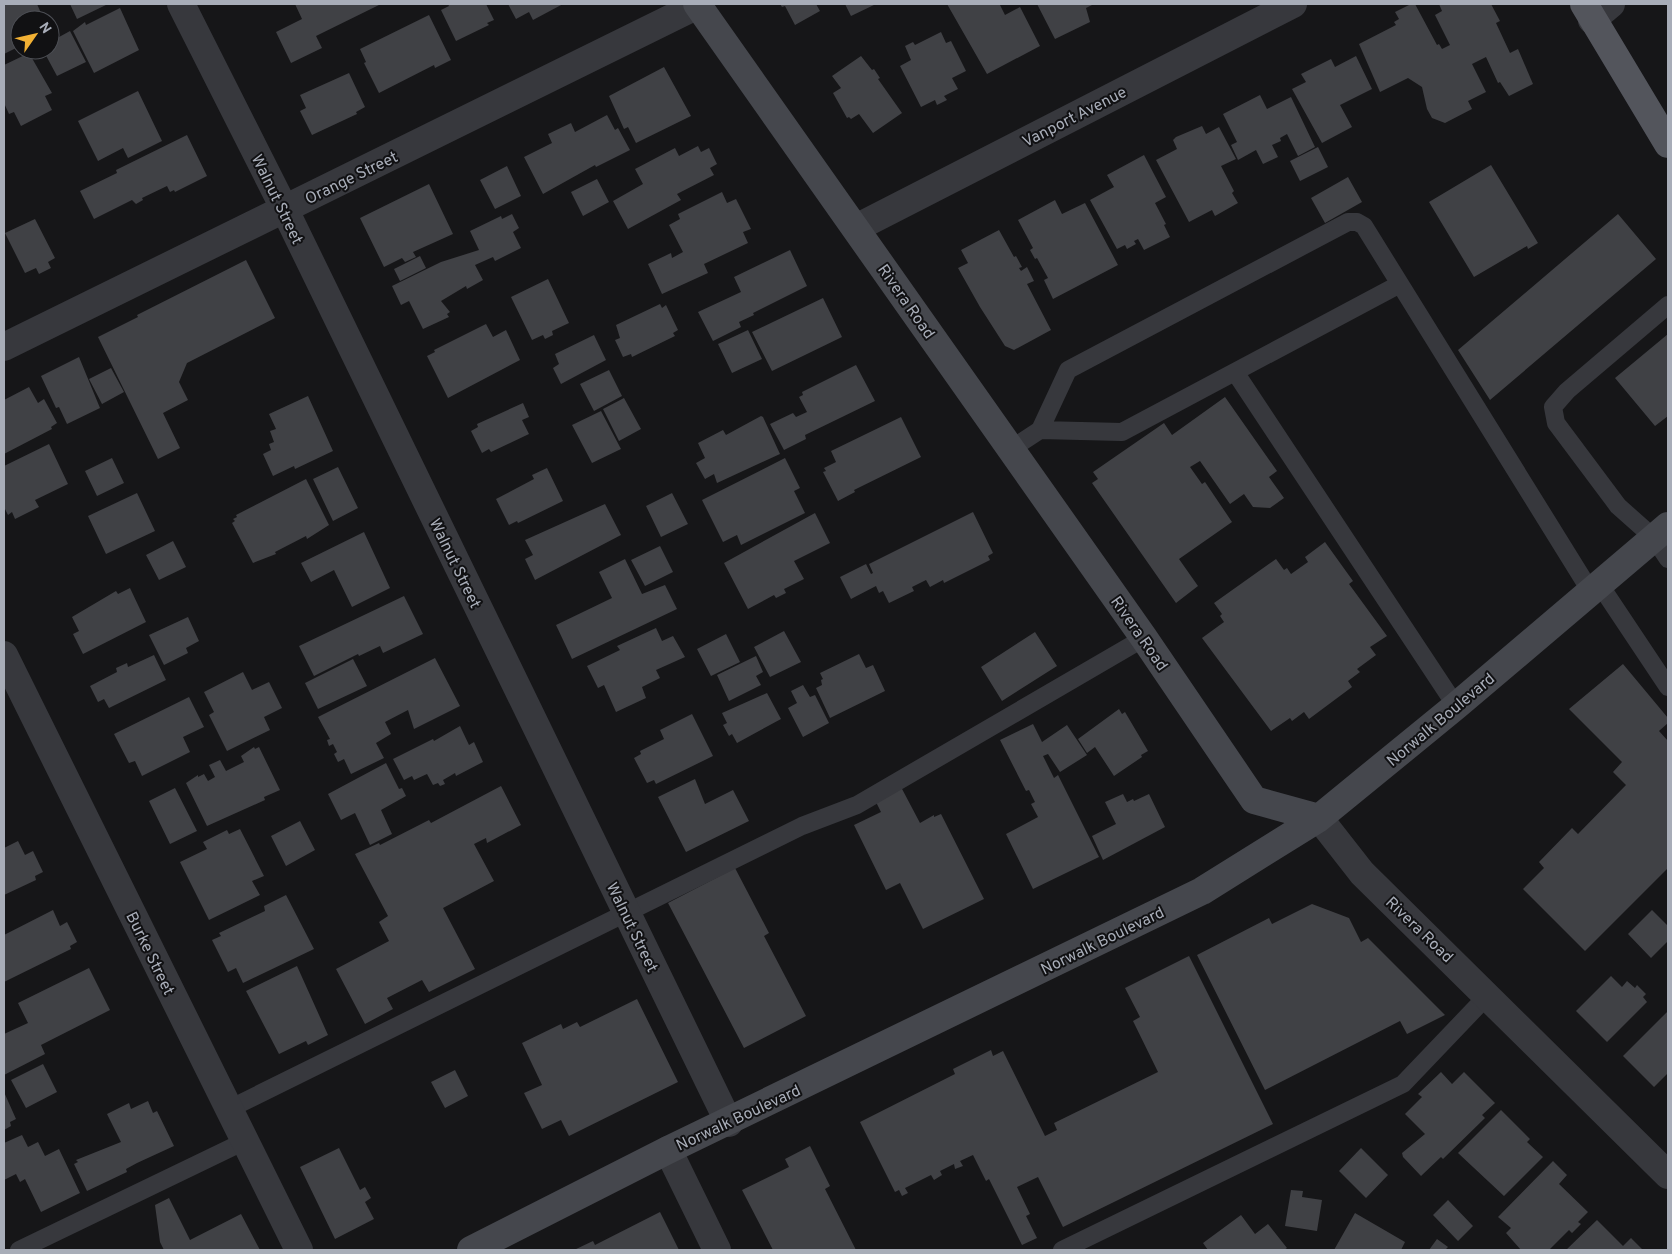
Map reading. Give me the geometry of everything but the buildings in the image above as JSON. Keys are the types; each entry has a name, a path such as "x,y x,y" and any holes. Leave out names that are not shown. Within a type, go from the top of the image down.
{"main road":[{"name":"Rivera Road","path":"697,4 1144,638 1254,800 1319,818"},
{"path":"1596,9 1668,144"},
{"name":"Norwalk Boulevard","path":"471,1250 668,1150 728,1123 1202,891 1319,818 1456,706 1595,588 1664,541"}],"street":[{"name":"Walnut Street","path":"181,4 284,210 728,1123"},
{"name":"Orange Street","path":"4,347 697,4"},
{"name":"Vanport Avenue","path":"856,228 1293,4"},
{"name":"Burke Street","path":"4,655 299,1250"},
{"name":"Rivera Road","path":"1319,818 1362,873 1488,995 1668,1175"},
{"path":"668,1150 717,1250"}],"lane":[{"path":"1011,449 1040,430 1068,370 1348,222 1357,222 1364,226 1595,588 1668,687"},
{"path":"1040,430 1122,432 1400,284"},
{"path":"1664,541 1618,506 1556,423 1552,407 1573,385 1668,305"},
{"path":"1234,372 1456,706"},
{"path":"229,1109 802,826 857,806 1144,638"},
{"path":"1062,1250 1403,1084 1488,995"},
{"path":"19,1250 245,1140"}]}
